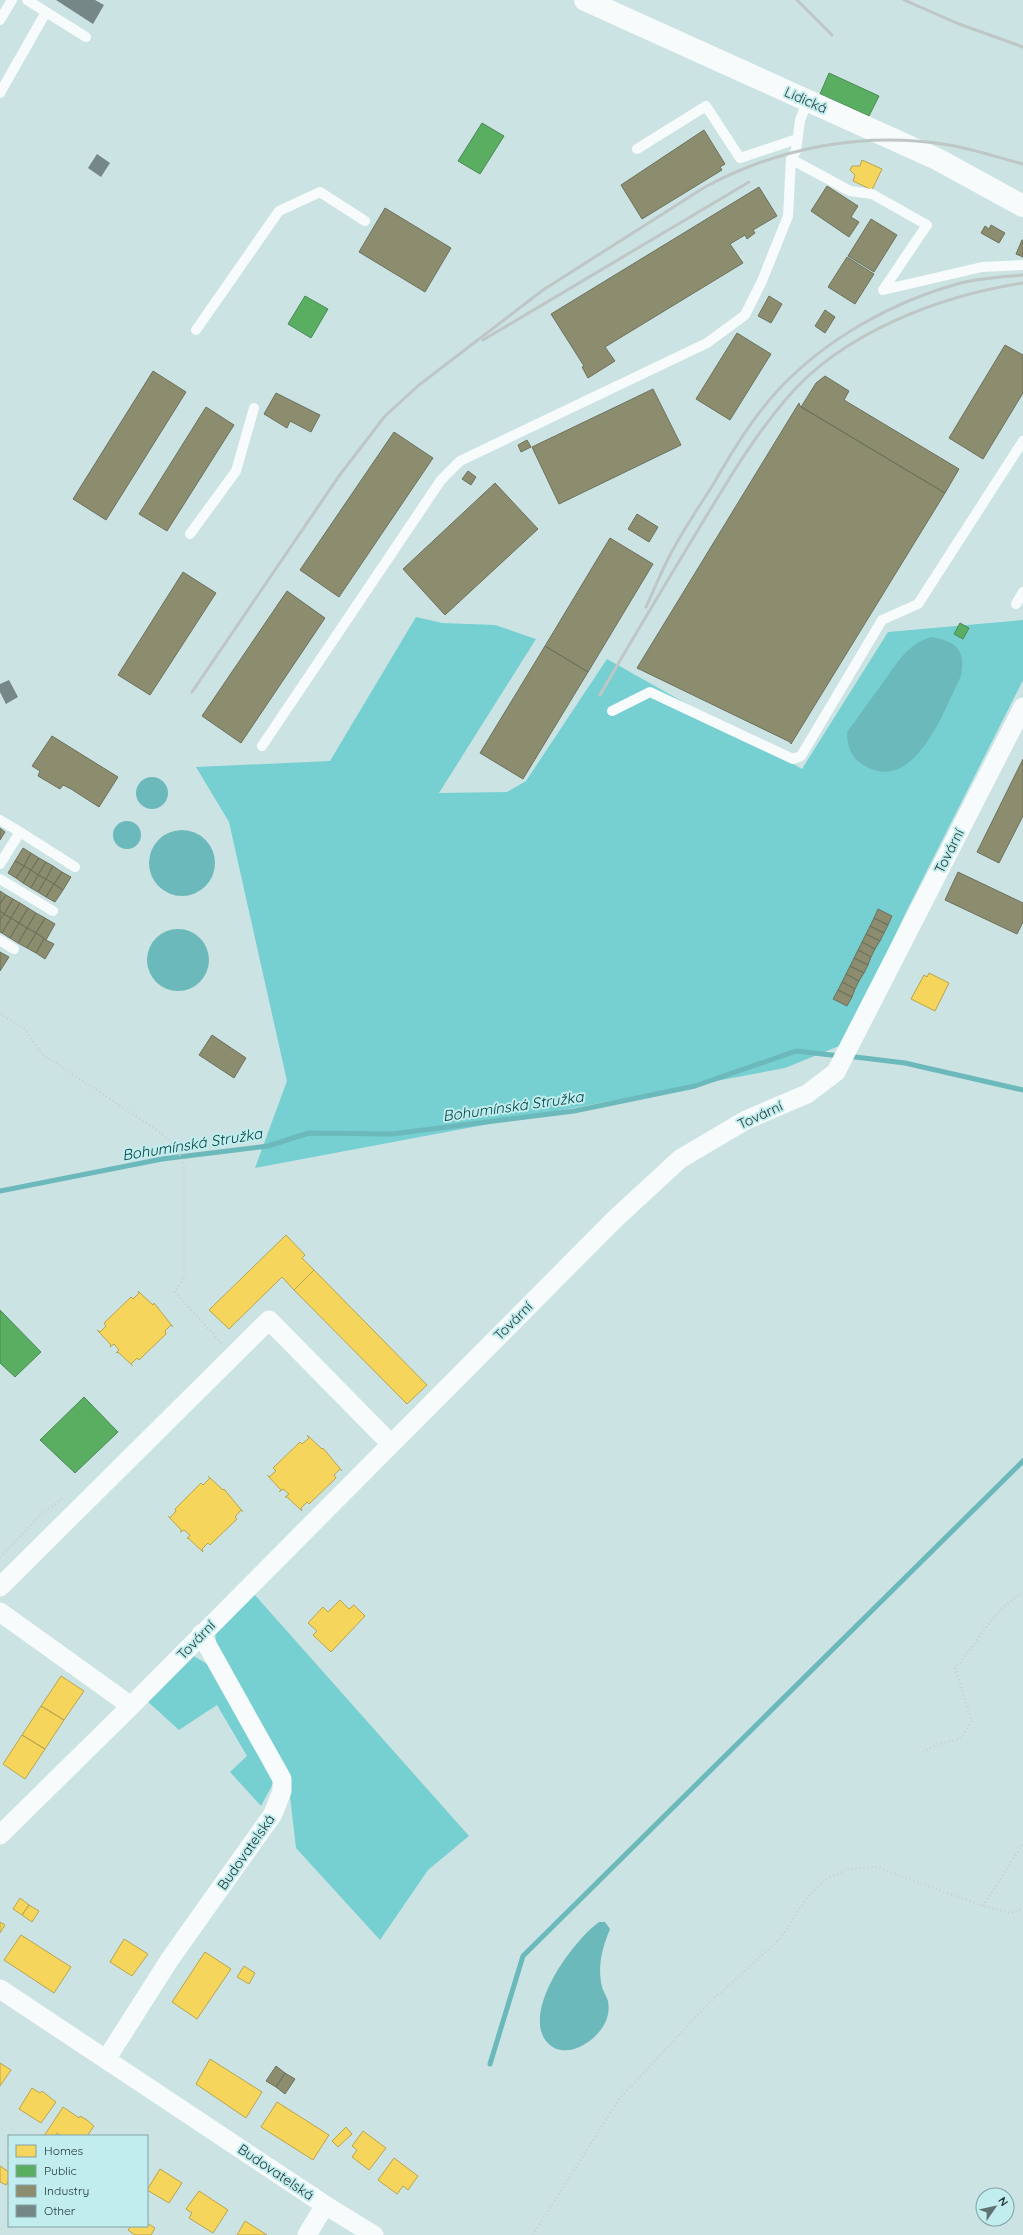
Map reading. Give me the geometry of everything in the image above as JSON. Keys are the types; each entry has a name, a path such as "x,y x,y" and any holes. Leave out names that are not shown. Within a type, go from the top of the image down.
{"street":[{"name":"Lidická","path":"585,0 939,160 1023,206"},
{"name":"Tovární","path":"0,1835 131,1706 615,1219 680,1158 746,1120 807,1094 836,1072 1023,707"},
{"path":"0,1588 269,1320 390,1444"},
{"path":"0,1612 131,1706"},
{"name":"Budovatelská","path":"107,2058 170,1959 273,1814 282,1791 282,1779 201,1634"},
{"name":"Budovatelská","path":"0,1989 107,2058 325,2205 374,2235"},
{"name":"Budovatelská","path":"306,2235 325,2205"}],"lane":[{"path":"0,20 12,0"},
{"path":"26,0 86,37"},
{"path":"0,93 46,12"},
{"path":"262,746 442,480 460,461 707,342 745,315 762,281 788,216 791,159 796,151 800,120 808,101"},
{"path":"637,149 706,106 740,158 797,139"},
{"path":"791,159 850,191 872,194 927,225 883,290 982,267 1023,265"},
{"path":"196,330 279,211 320,192 365,221"},
{"path":"190,534 236,471 254,408"},
{"path":"612,711 650,692 793,758 801,756 882,620 918,604 1023,441"},
{"path":"1016,604 1023,592"},
{"path":"0,820 75,867"},
{"path":"0,864 20,832"},
{"path":"0,880 53,912"},
{"path":"0,940 14,949"}],"path":[{"path":"0,1014 22,1027 42,1054 154,1128 177,1147 184,1167 184,1276 175,1292 233,1356"},
{"path":"922,1752 938,1744 960,1739 972,1721 955,1668 968,1654 985,1628 1011,1599 1023,1593"},
{"path":"983,1906 1023,1844"},
{"path":"533,2235 619,2100 707,2005 781,1938 808,1896 827,1879 846,1869 876,1867 983,1906 1011,1913 1023,1909"}],"shaded area":[{"path":"416,617 442,623 495,625 536,639 439,793 507,792 526,781 607,659 802,769 888,632 1023,620 1023,680 907,910 844,1044 785,1068 255,1168 287,1081 229,822 196,767 330,761"},
{"path":"932,637 941,639 953,645 961,654 962,660 961,676 937,726 926,744 914,758 900,768 884,772 867,767 858,761 851,752 847,732 897,662 916,644"},
{"path":"149,777 155,777 165,784 168,793 167,799 161,806 155,809 149,809 139,802 136,796 136,790 143,780"},
{"path":"127,821 133,822 137,825 140,829 140,841 137,845 133,848 127,849 121,848 117,845 114,841 113,835 114,829 117,825 121,822"},
{"path":"176,830 188,830 200,835 210,845 215,857 213,876 200,891 188,896 176,896 164,891 154,881 149,869 149,857 154,845 164,835"},
{"path":"178,929 190,931 200,938 207,948 209,960 207,972 200,982 190,989 178,991 166,989 156,982 149,972 147,960 149,948 156,938 166,931"},
{"path":"254,1594 469,1836 428,1870 380,1940 296,1848 288,1779 218,1655 215,1633"},
{"path":"192,1655 207,1664 275,1780 261,1806 230,1772 247,1756 217,1705 179,1730 147,1701"},
{"path":"599,1922 605,1922 610,1929 603,1948 600,1968 602,1987 608,2000 609,2008 605,2023 599,2032 583,2046 563,2050 554,2048 546,2041 540,2027 541,2011 546,1994 554,1976 565,1959 577,1944"}],"building: Homes":[{"path":"862,160 882,169 872,190 853,181 855,175 850,170 852,166 860,166"},
{"path":"929,973 949,983 935,1011 911,999 924,975 927,977"},
{"path":"286,1235 305,1255 302,1258 314,1270 294,1290 282,1277 229,1329 209,1310"},
{"path":"314,1270 427,1385 407,1404 294,1290"},
{"path":"138,1291 153,1305 154,1303 173,1327 171,1325 165,1331 166,1334 139,1360 137,1358 131,1364 133,1366 118,1352 116,1353 119,1350 114,1344 110,1347 111,1345 97,1330 100,1332 106,1326 104,1323 131,1297 133,1299 139,1293"},
{"path":"307,1435 322,1449 323,1448 342,1471 340,1469 334,1475 336,1478 309,1504 307,1502 301,1508 302,1511 287,1497 285,1497 289,1494 283,1489 279,1492 281,1490 267,1475 269,1477 276,1471 273,1468 300,1442 302,1444 309,1438"},
{"path":"208,1476 223,1490 224,1489 243,1512 241,1510 235,1517 237,1519 210,1545 208,1543 202,1549 203,1552 188,1538 187,1539 190,1535 184,1530 182,1531 168,1516 170,1518 176,1511 175,1509 201,1483 203,1485 210,1478"},
{"path":"340,1600 349,1609 354,1605 365,1616 331,1652 313,1635 317,1631 308,1623 323,1607 328,1612"},
{"path":"61,1676 84,1691 64,1720 41,1706"},
{"path":"41,1706 64,1720 45,1749 22,1735"},
{"path":"22,1735 45,1749 25,1779 3,1764"},
{"path":"20,1898 29,1905 22,1915 13,1909"},
{"path":"29,1905 39,1911 32,1922 22,1915"},
{"path":"0,1922 5,1925 0,1933"},
{"path":"21,1935 71,1967 54,1993 4,1960"},
{"path":"124,1939 148,1954 132,1976 110,1962"},
{"path":"205,1952 231,1969 197,2019 172,2002"},
{"path":"244,1966 255,1973 249,1984 237,1977"},
{"path":"210,2059 262,2092 246,2118 196,2084"},
{"path":"0,2063 11,2070 0,2086"},
{"path":"32,2088 40,2093 42,2091 56,2102 41,2123 19,2109"},
{"path":"277,2102 329,2135 313,2160 261,2127"},
{"path":"63,2107 79,2118 80,2116 87,2120 94,2126 88,2135 60,2135 57,2133 56,2135 45,2135"},
{"path":"346,2127 352,2134 338,2147 332,2141"},
{"path":"363,2131 386,2148 369,2170 352,2157 357,2150 352,2146"},
{"path":"394,2158 418,2176 408,2190 403,2186 397,2194 378,2180"},
{"path":"0,2166 8,2171 8,2182 6,2185 0,2182"},
{"path":"160,2169 182,2183 169,2203 148,2191"},
{"path":"199,2191 228,2210 213,2233 189,2218 192,2213 186,2209"},
{"path":"245,2221 267,2235 237,2235"},
{"path":"148,2224 155,2228 151,2235 135,2235 128,2230 130,2227 148,2227"}],"building: Public":[{"path":"829,73 879,96 869,116 820,94"},
{"path":"482,123 504,136 480,174 458,161"},
{"path":"305,296 328,309 311,338 288,324"},
{"path":"960,623 969,628 963,639 954,634"},
{"path":"0,1310 41,1352 15,1377 0,1363"},
{"path":"84,1397 118,1432 75,1473 40,1440"}],"building: Industry":[{"path":"704,130 725,164 720,167 722,170 642,219 621,185"},
{"path":"827,186 858,206 851,217 859,222 849,237 811,211"},
{"path":"759,187 777,216 753,230 755,233 747,239 745,235 730,244 743,263 605,347 615,361 588,378 582,367 584,366 551,314"},
{"path":"385,208 451,248 425,292 359,252"},
{"path":"871,219 897,235 874,272 848,256"},
{"path":"991,225 1005,233 999,243 981,233 985,226 989,229"},
{"path":"1023,240 1023,257 1016,254"},
{"path":"847,257 874,274 855,304 828,287"},
{"path":"769,296 782,304 771,323 758,316"},
{"path":"825,310 835,317 825,333 815,326"},
{"path":"737,333 771,354 730,420 696,399"},
{"path":"1005,345 1023,355 1023,393 983,459 949,438"},
{"path":"153,371 186,392 106,520 73,499"},
{"path":"825,376 849,391 844,400 959,469 945,493 801,407 816,383"},
{"path":"653,389 681,445 559,504 532,447"},
{"path":"276,393 320,415 311,432 290,421 287,428 264,414"},
{"path":"799,403 800,406 945,493 791,744 790,742 637,668"},
{"path":"206,407 234,425 167,531 139,514"},
{"path":"394,432 433,458 339,597 300,570"},
{"path":"527,440 531,447 521,452 518,445"},
{"path":"468,471 476,477 471,485 462,479"},
{"path":"495,483 538,529 445,615 403,569"},
{"path":"637,514 658,527 649,542 628,529"},
{"path":"610,538 653,564 588,672 545,646"},
{"path":"183,572 216,593 150,695 118,675"},
{"path":"287,591 325,618 241,743 202,716"},
{"path":"545,646 588,672 523,779 480,753"},
{"path":"52,736 118,777 99,807 71,789 63,785 60,789 38,776 40,771 32,766"},
{"path":"1023,759 1023,816 999,863 977,852"},
{"path":"0,828 5,832 0,840"},
{"path":"23,848 31,853 24,866 15,861"},
{"path":"31,853 39,858 31,870 24,866"},
{"path":"39,858 46,862 38,875 31,870"},
{"path":"15,861 24,866 16,878 8,873"},
{"path":"46,862 53,866 46,879 38,875"},
{"path":"24,866 31,870 23,883 16,878"},
{"path":"53,866 62,872 54,884 46,879"},
{"path":"31,870 38,875 31,888 23,883"},
{"path":"62,872 71,877 63,890 54,884"},
{"path":"958,872 1023,903 1023,922 1017,934 945,900"},
{"path":"38,875 46,879 38,892 31,888"},
{"path":"46,879 54,884 46,897 38,892"},
{"path":"54,884 63,890 55,902 46,897"},
{"path":"0,891 6,895 0,904"},
{"path":"6,895 13,899 4,914 0,911 0,904"},
{"path":"13,899 20,903 11,918 4,914"},
{"path":"20,903 28,908 19,923 11,918"},
{"path":"28,908 36,913 27,928 19,923"},
{"path":"878,909 892,916 888,925 874,918"},
{"path":"0,911 4,914 0,920"},
{"path":"36,913 45,918 36,933 27,928"},
{"path":"4,914 11,918 2,933 0,932 0,920"},
{"path":"11,918 19,923 10,938 2,933"},
{"path":"45,918 55,924 46,940 36,933"},
{"path":"874,918 888,925 884,933 870,926"},
{"path":"19,923 27,928 18,943 10,938"},
{"path":"870,926 884,933 880,941 866,934"},
{"path":"27,928 36,933 27,948 18,943"},
{"path":"36,933 44,938 36,953 27,948"},
{"path":"866,934 880,941 875,949 862,942"},
{"path":"44,939 54,944 45,959 36,953"},
{"path":"862,942 875,949 871,957 858,950"},
{"path":"858,950 871,957 868,965 854,958"},
{"path":"0,952 9,957 0,971"},
{"path":"854,958 868,965 864,973 850,966"},
{"path":"850,966 864,973 859,981 846,974"},
{"path":"846,974 859,981 855,989 842,982"},
{"path":"842,982 855,989 852,997 838,990"},
{"path":"838,990 852,997 847,1006 833,999"},
{"path":"212,1035 246,1058 234,1078 199,1055"},
{"path":"276,2066 285,2073 276,2087 266,2081"},
{"path":"285,2073 295,2079 285,2094 276,2087"}],"building: Other":[{"path":"56,0 95,0 104,5 93,24"},
{"path":"97,154 110,163 101,177 88,168"},
{"path":"9,680 18,697 6,704 0,692 0,684"}],"waterway":[{"name":"Bohumínská Stružka","path":"0,1191 162,1159 268,1146 309,1133 392,1134 574,1111 695,1086 796,1051 840,1056"},
{"name":"Bohumínská Stružka","path":"847,1056 905,1063 1023,1090"},
{"path":"490,2064 523,1956 1023,1461"}],"railway":[{"path":"797,0 832,35"},
{"path":"904,0 959,24 1023,47"},
{"path":"192,692 339,476 385,416 419,385 543,290 705,187 734,173 793,152 855,142 886,140 917,141 949,145 1023,164"},
{"path":"483,340 749,182"},
{"path":"646,607 675,546 736,446 752,422 779,389 797,371 818,354 861,324 908,301 973,280 1023,275"},
{"path":"600,695 738,464 774,414 787,398 810,375 836,354 864,336 895,321 959,297 1023,283"}]}
